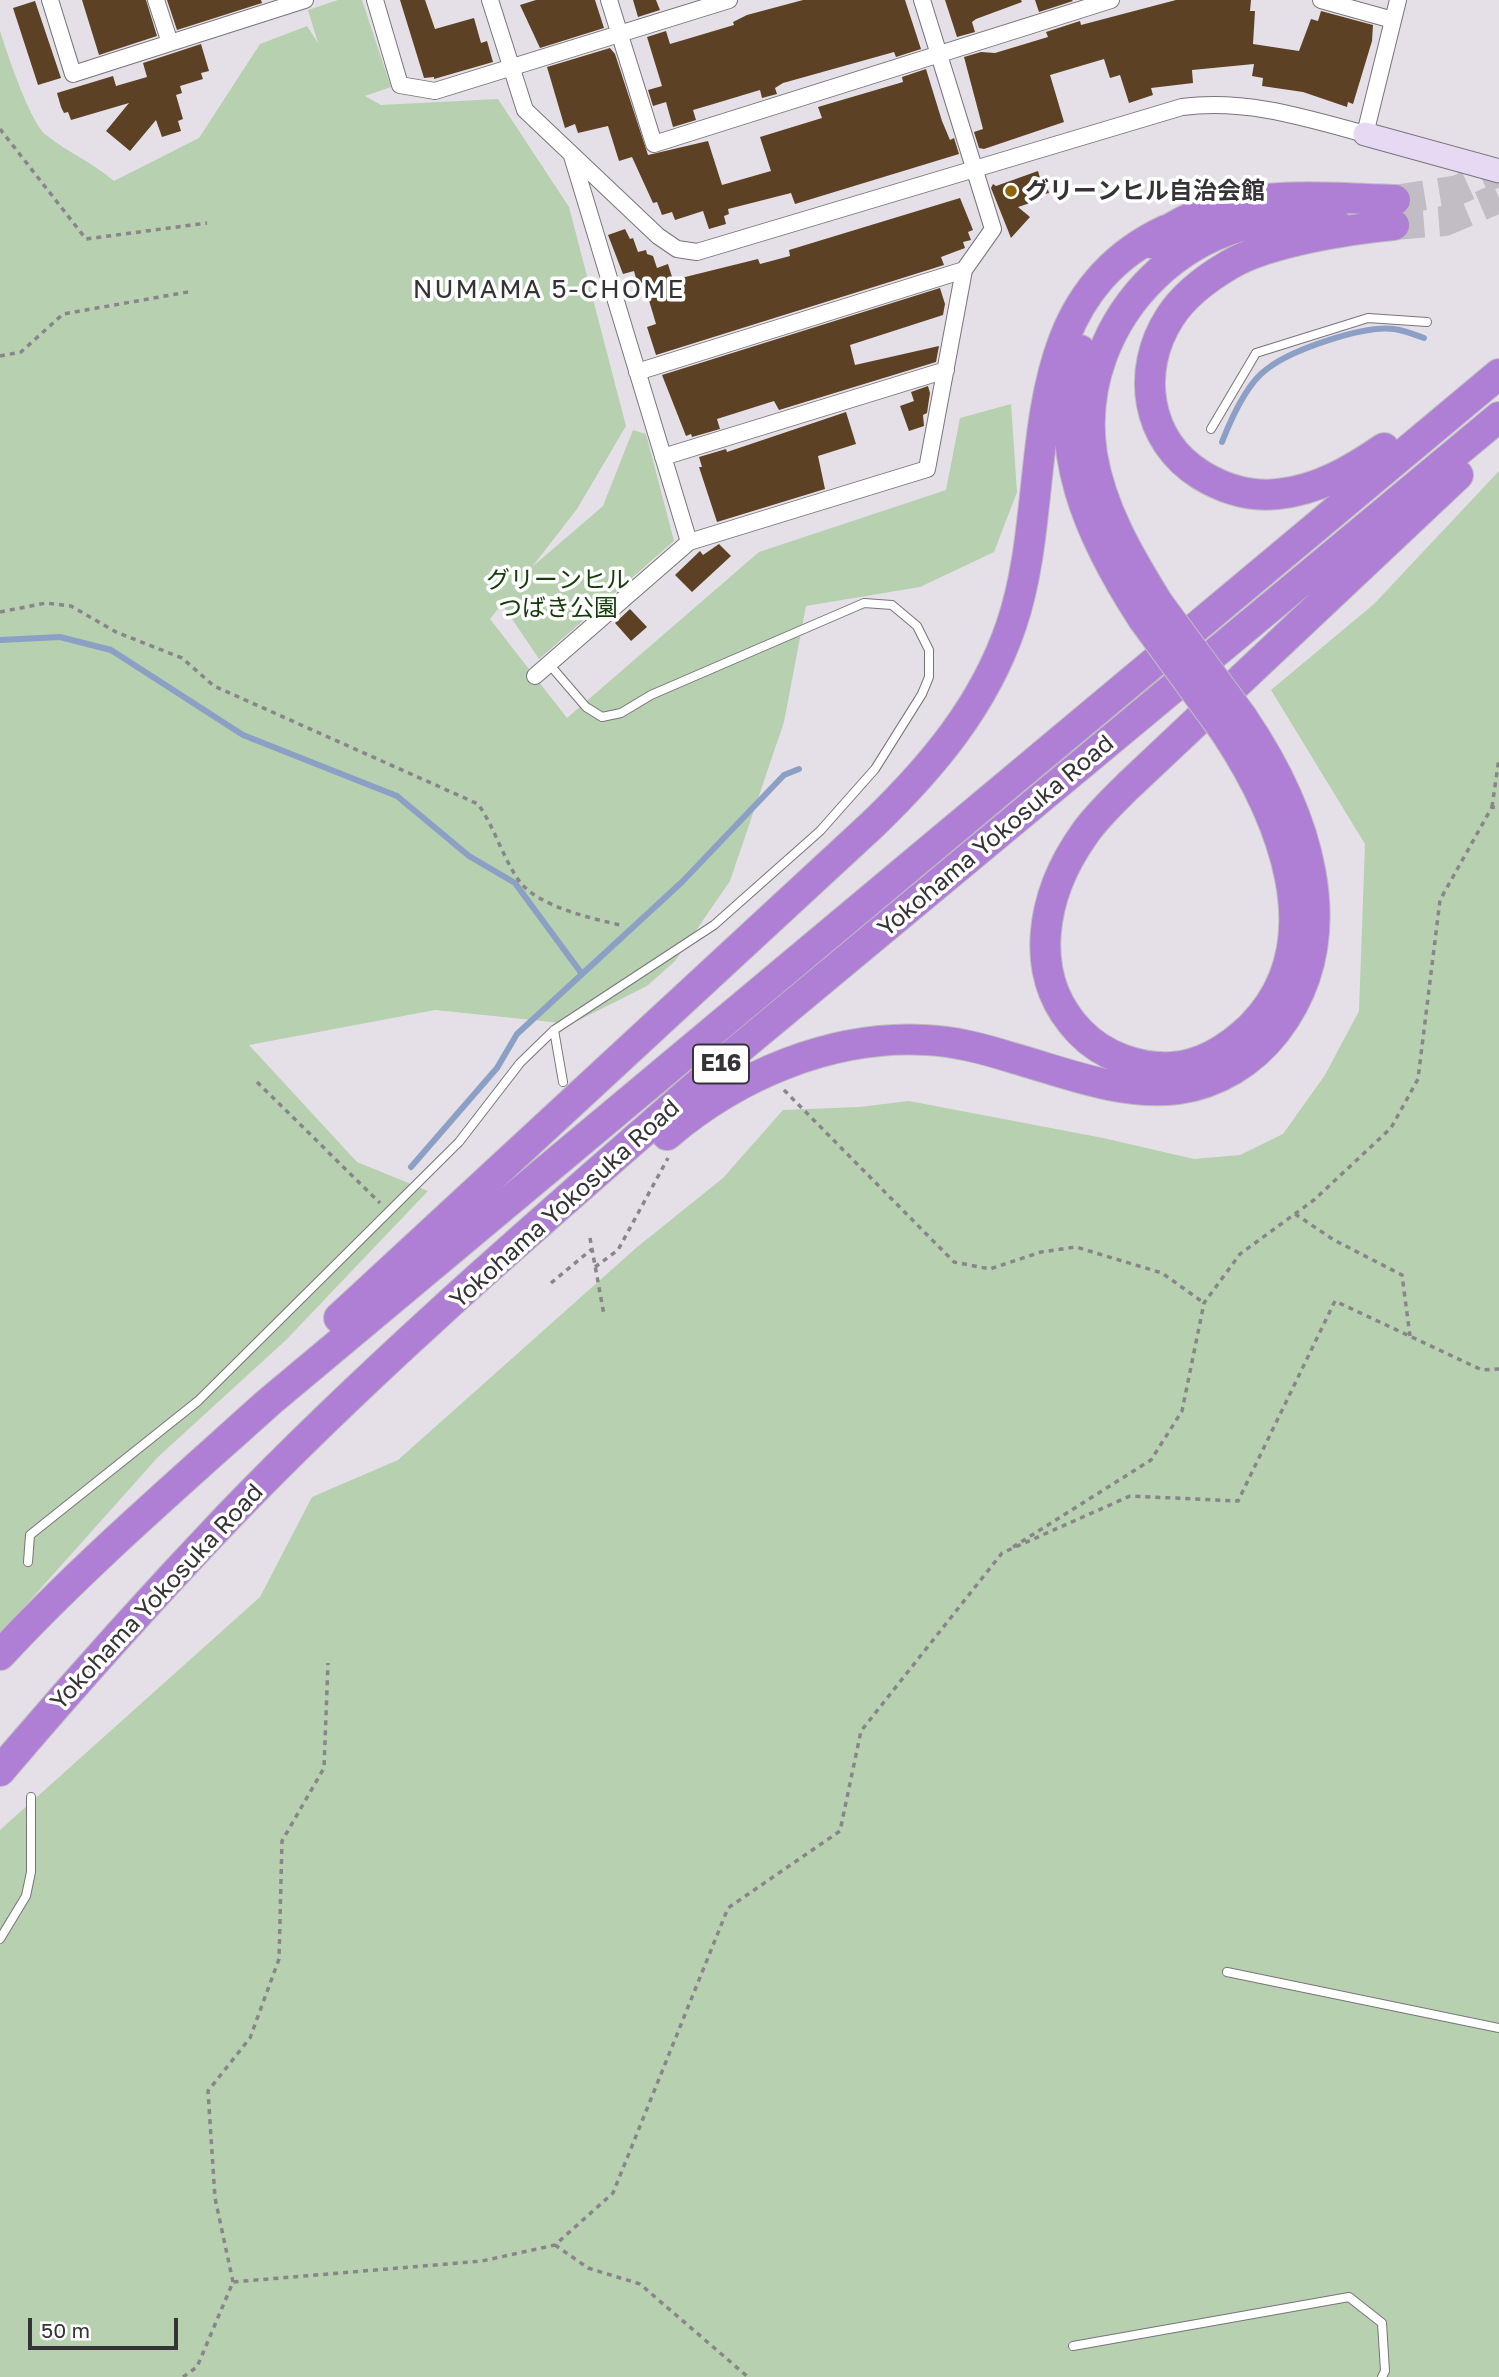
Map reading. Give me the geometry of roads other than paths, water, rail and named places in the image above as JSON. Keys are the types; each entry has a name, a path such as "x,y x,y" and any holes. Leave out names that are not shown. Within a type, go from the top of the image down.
{"highway":[{"path":"134,1524 421,1240 873,824 948,743 971,712 990,677 1019,599 1048,397 1074,315 1095,283 1120,256 1166,230 1211,210 1259,200 1286,197 1395,213 1357,228 1292,242 1232,263 1195,289 1170,317 1154,353 1149,394 1160,431 1184,464 1216,484 1235,490 1278,494 1301,490 1348,472 1409,433 1499,362"},
{"path":"1151,611 1106,505 1092,453 1091,398 1094,376 1115,326 1133,296 1155,274 1180,254 1213,236 1248,224 1269,221 1322,220 1357,228"},
{"path":"1166,230 1126,268 1097,308 1079,354 1070,407 1072,462 1082,503 1111,568 1151,611 1233,724 1269,806 1287,858 1293,910 1285,972 1260,1017 1222,1051 1181,1066 1141,1065 1107,1053 1087,1039 1059,1006 1053,993 1044,954 1048,913 1054,891 1074,850 1107,808 1163,751 1499,436"},
{"name":"Yokohama Yokosuka Road","path":"0,1655 134,1524 399,1291 1499,374"},
{"name":"Yokohama Yokosuka Road","path":"0,1771 146,1605 268,1477 380,1369 727,1059 1499,417"},
{"path":"268,1477 672,1131 724,1092 781,1066 841,1047 884,1041 928,1040 961,1044 1103,1083 1158,1091 1201,1085 1244,1062 1267,1042 1301,991 1311,957 1315,896 1304,837 1293,810 1262,747 1233,724"}],"street":[{"path":"50,0 73,74 170,43 261,7 305,0"},
{"path":"156,0 170,43"},
{"path":"374,0 400,85 435,91 729,0"},
{"path":"490,0 525,110 658,236 677,249 697,253 1170,110 1213,103 1284,112 1499,171"},
{"path":"609,0 654,144 1111,0"},
{"path":"535,676 689,542 927,469 964,270 993,229 922,0"},
{"path":"1365,134 1398,0"},
{"path":"1327,1 1393,20"},
{"path":"572,154 689,542"},
{"path":"637,372 964,270"},
{"path":"663,457 946,370"}],"lane":[{"path":"1211,429 1256,353 1368,318 1427,323"},
{"path":"28,1562 30,1535 198,1401 459,1142 520,1063 554,1030 714,925 820,831 875,769 922,694 929,677 929,650 917,626 892,605 864,603 651,695 621,713 602,718 586,707 549,664"},
{"path":"554,1030 563,1082"},
{"path":"0,1940 26,1896 31,1872 31,1797"},
{"path":"1227,1972 1499,2028"},
{"path":"1073,2346 1349,2297 1382,2323 1385,2371 1382,2377"}],"waterway":[{"path":"1222,442 1235,412 1253,383 1267,369 1293,354 1328,340 1364,331 1398,330 1424,338"},
{"path":"0,640 60,637 111,650 243,735 397,796 469,856 515,883 582,974"},
{"path":"411,1167 497,1068 517,1034 682,882 784,775 799,769"}],"tunnel":[{"path":"1395,200 1458,190 1499,171"},
{"path":"1394,225 1445,221 1499,198"}],"place":[{"name":"グリーンヒル自治会館","path":"1011,191"}],"district":[{"name":"NUMAMA 5-CHOME","path":"549,290"}],"park label":[{"name":"グリーンヒル つばき公園","path":"558,594"}]}
